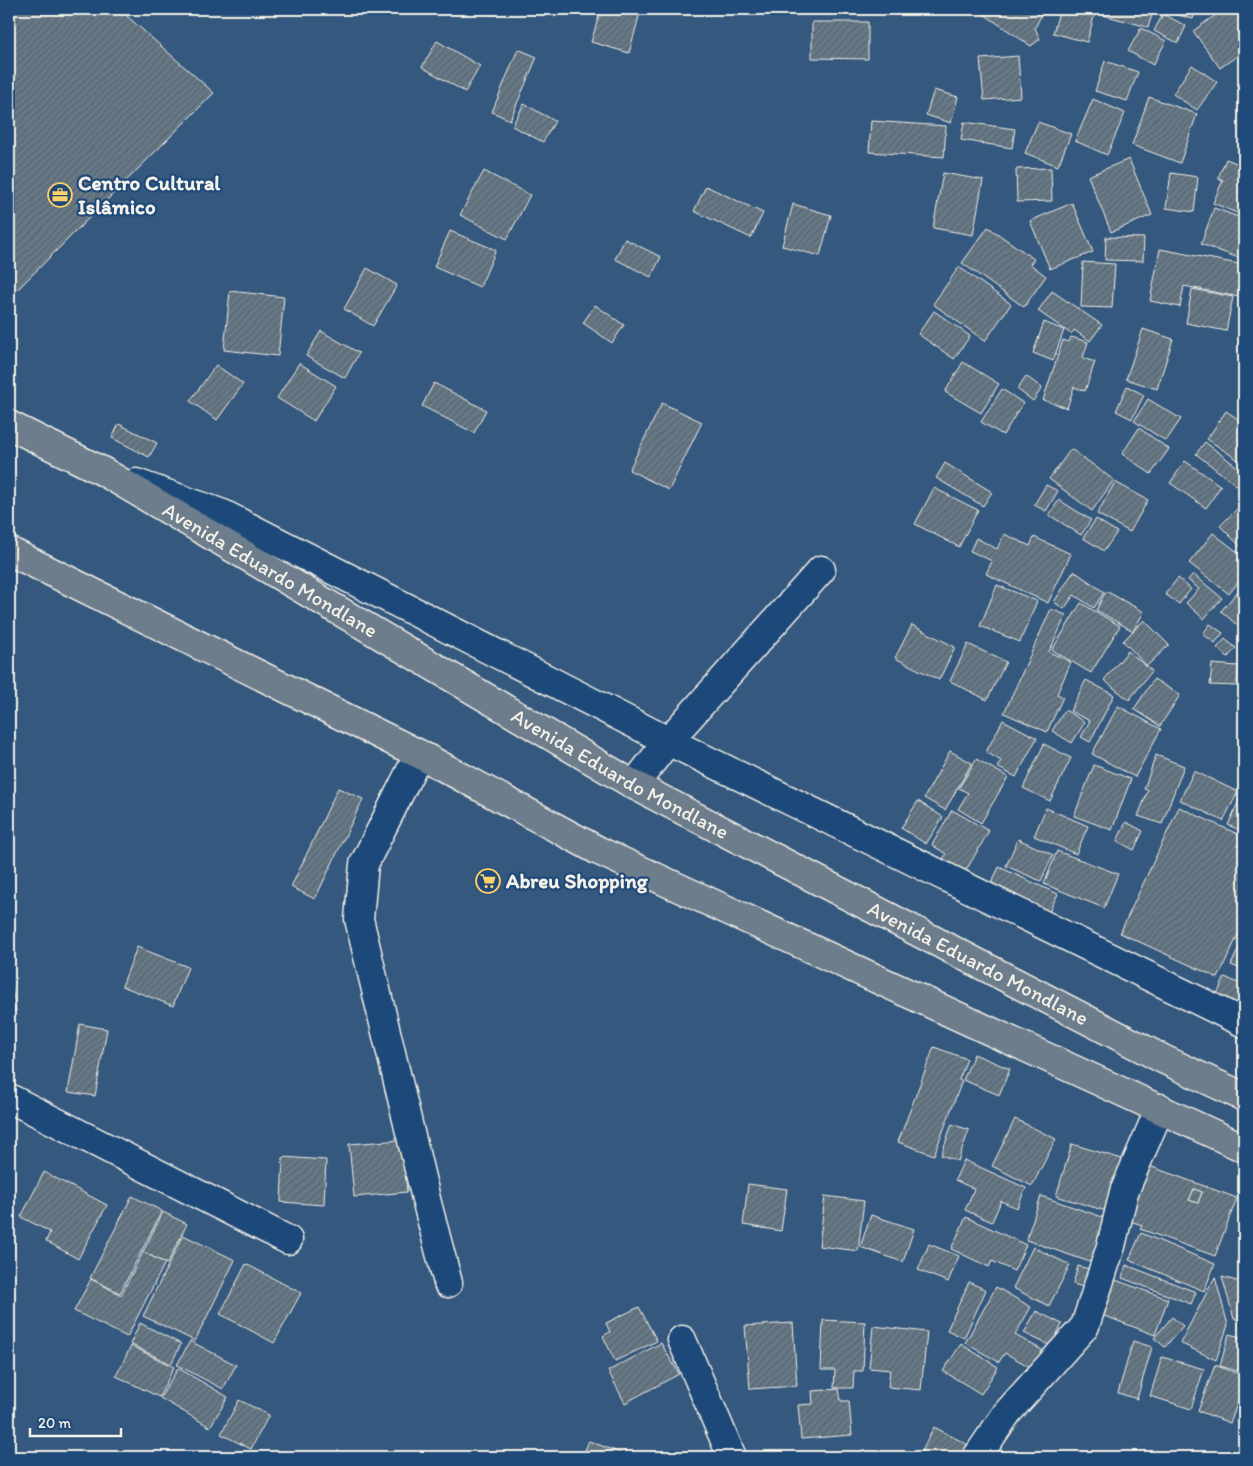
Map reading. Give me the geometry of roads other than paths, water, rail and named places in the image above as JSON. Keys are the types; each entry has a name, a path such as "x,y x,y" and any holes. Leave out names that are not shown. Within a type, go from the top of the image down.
{"main road":[{"name":"Avenida Eduardo Mondlane","path":"9,425 104,472 634,785 1163,1059 1244,1097"},
{"path":"9,551 419,754 600,851 1244,1148"}],"street":[{"path":"104,472 223,514 668,741 1244,1023"},
{"path":"634,785 668,741 821,570"},
{"path":"419,754 364,864 359,919 427,1204 448,1283"},
{"path":"9,1098 288,1240"},
{"path":"977,1457 1007,1413 1085,1326 1111,1246 1124,1192 1160,1108"},
{"path":"682,1340 732,1457"}],"place":[{"name":"Centro Cultural Islâmico","path":"60,195"},
{"name":"Abreu Shopping","path":"488,881"}]}
